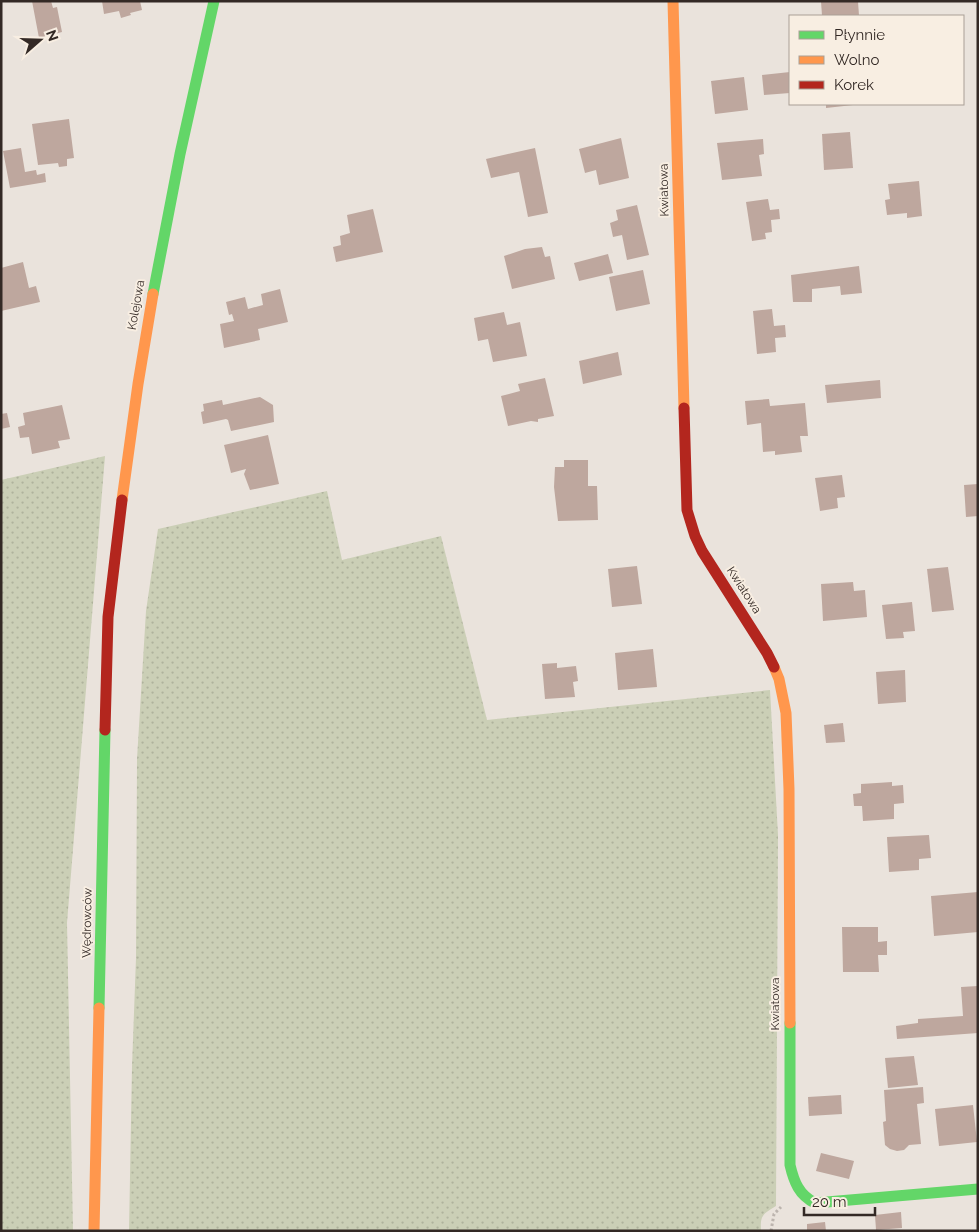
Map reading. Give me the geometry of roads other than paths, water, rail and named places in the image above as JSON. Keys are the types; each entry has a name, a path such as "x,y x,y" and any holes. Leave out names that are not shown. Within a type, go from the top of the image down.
{"street":[{"name":"Kolejowa","path":"108,616 128,446 147,320 179,153 214,1"},
{"name":"Kwiatowa","path":"673,1 686,498 690,523 698,543 767,653 779,679 784,702 789,789 790,1165 799,1191 807,1200 815,1204 978,1189"},
{"name":"Wędrowców","path":"94,1231 108,616"}]}
